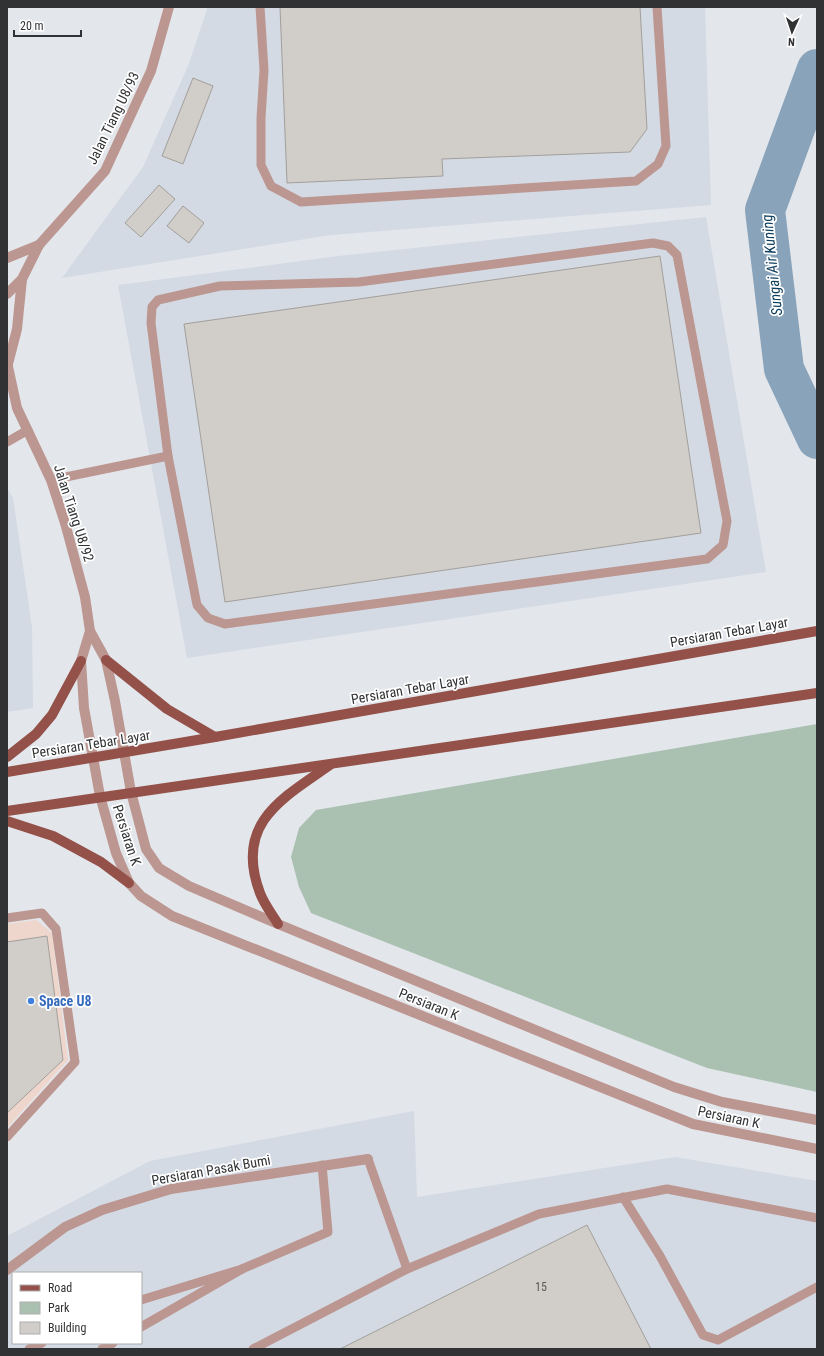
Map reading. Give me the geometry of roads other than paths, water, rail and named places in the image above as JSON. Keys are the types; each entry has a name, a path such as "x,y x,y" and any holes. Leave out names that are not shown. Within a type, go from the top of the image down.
{"main road":[{"name":"Persiaran Tebar Layar","path":"7,772 817,631"},
{"path":"106,660 167,709 215,737"},
{"path":"7,757 36,734 52,715 81,661"},
{"path":"7,811 100,796 332,764 817,693"},
{"path":"278,924 260,894 252,866 254,838 263,819 286,795 332,764"},
{"path":"7,821 53,836 101,862 129,883"}],"street":[{"name":"Jalan Tiang U8/93","path":"7,294 22,279 39,245 105,171 151,71 169,7"},
{"name":"Jalan Tiang U8/93","path":"7,258 39,245"},
{"path":"8,363 17,329 22,279"},
{"name":"Jalan Tiang U8/92","path":"8,363 17,408 51,480 78,571 90,631"},
{"name":"Jalan Tiang U8/92","path":"7,401 17,408"},
{"path":"81,661 90,631"},
{"name":"Persiaran K","path":"90,631 106,660 125,752 131,792 146,849 159,868 189,886 278,924 674,1087 722,1102 817,1120"},
{"name":"Persiaran K","path":"81,661 84,708 100,796 116,853 129,883 141,896 172,916 693,1124 817,1149"},
{"name":"Persiaran Pasak Bumi","path":"7,1270 65,1227 102,1210 171,1189 368,1159"}],"lane":[{"path":"260,7 264,70 260,118 261,165 271,186 301,202 636,181 658,164 666,146 657,7"},
{"path":"653,243 668,246 676,255 727,521 723,545 707,559 225,624 208,618 198,605 168,456 151,323 152,307 158,300 220,286 358,282 653,243"},
{"path":"7,442 28,430"},
{"path":"51,480 168,456"},
{"path":"7,918 42,913 56,929 75,1062 7,1137"},
{"path":"368,1159 407,1269"},
{"path":"142,1300 242,1269 328,1232 322,1165"},
{"path":"253,1349 407,1269 539,1214 623,1197 667,1190 817,1218"},
{"path":"623,1197 660,1256 703,1336 718,1340 817,1287"},
{"path":"142,1326 242,1269"},
{"path":"29,1349 40,1344"},
{"path":"102,1349 111,1344"}],"waterway":[{"name":"Sungai Air Kuning","path":"817,69 765,210 784,369 817,439"}],"place":[{"name":"Space U8","path":"31,1001"}]}
